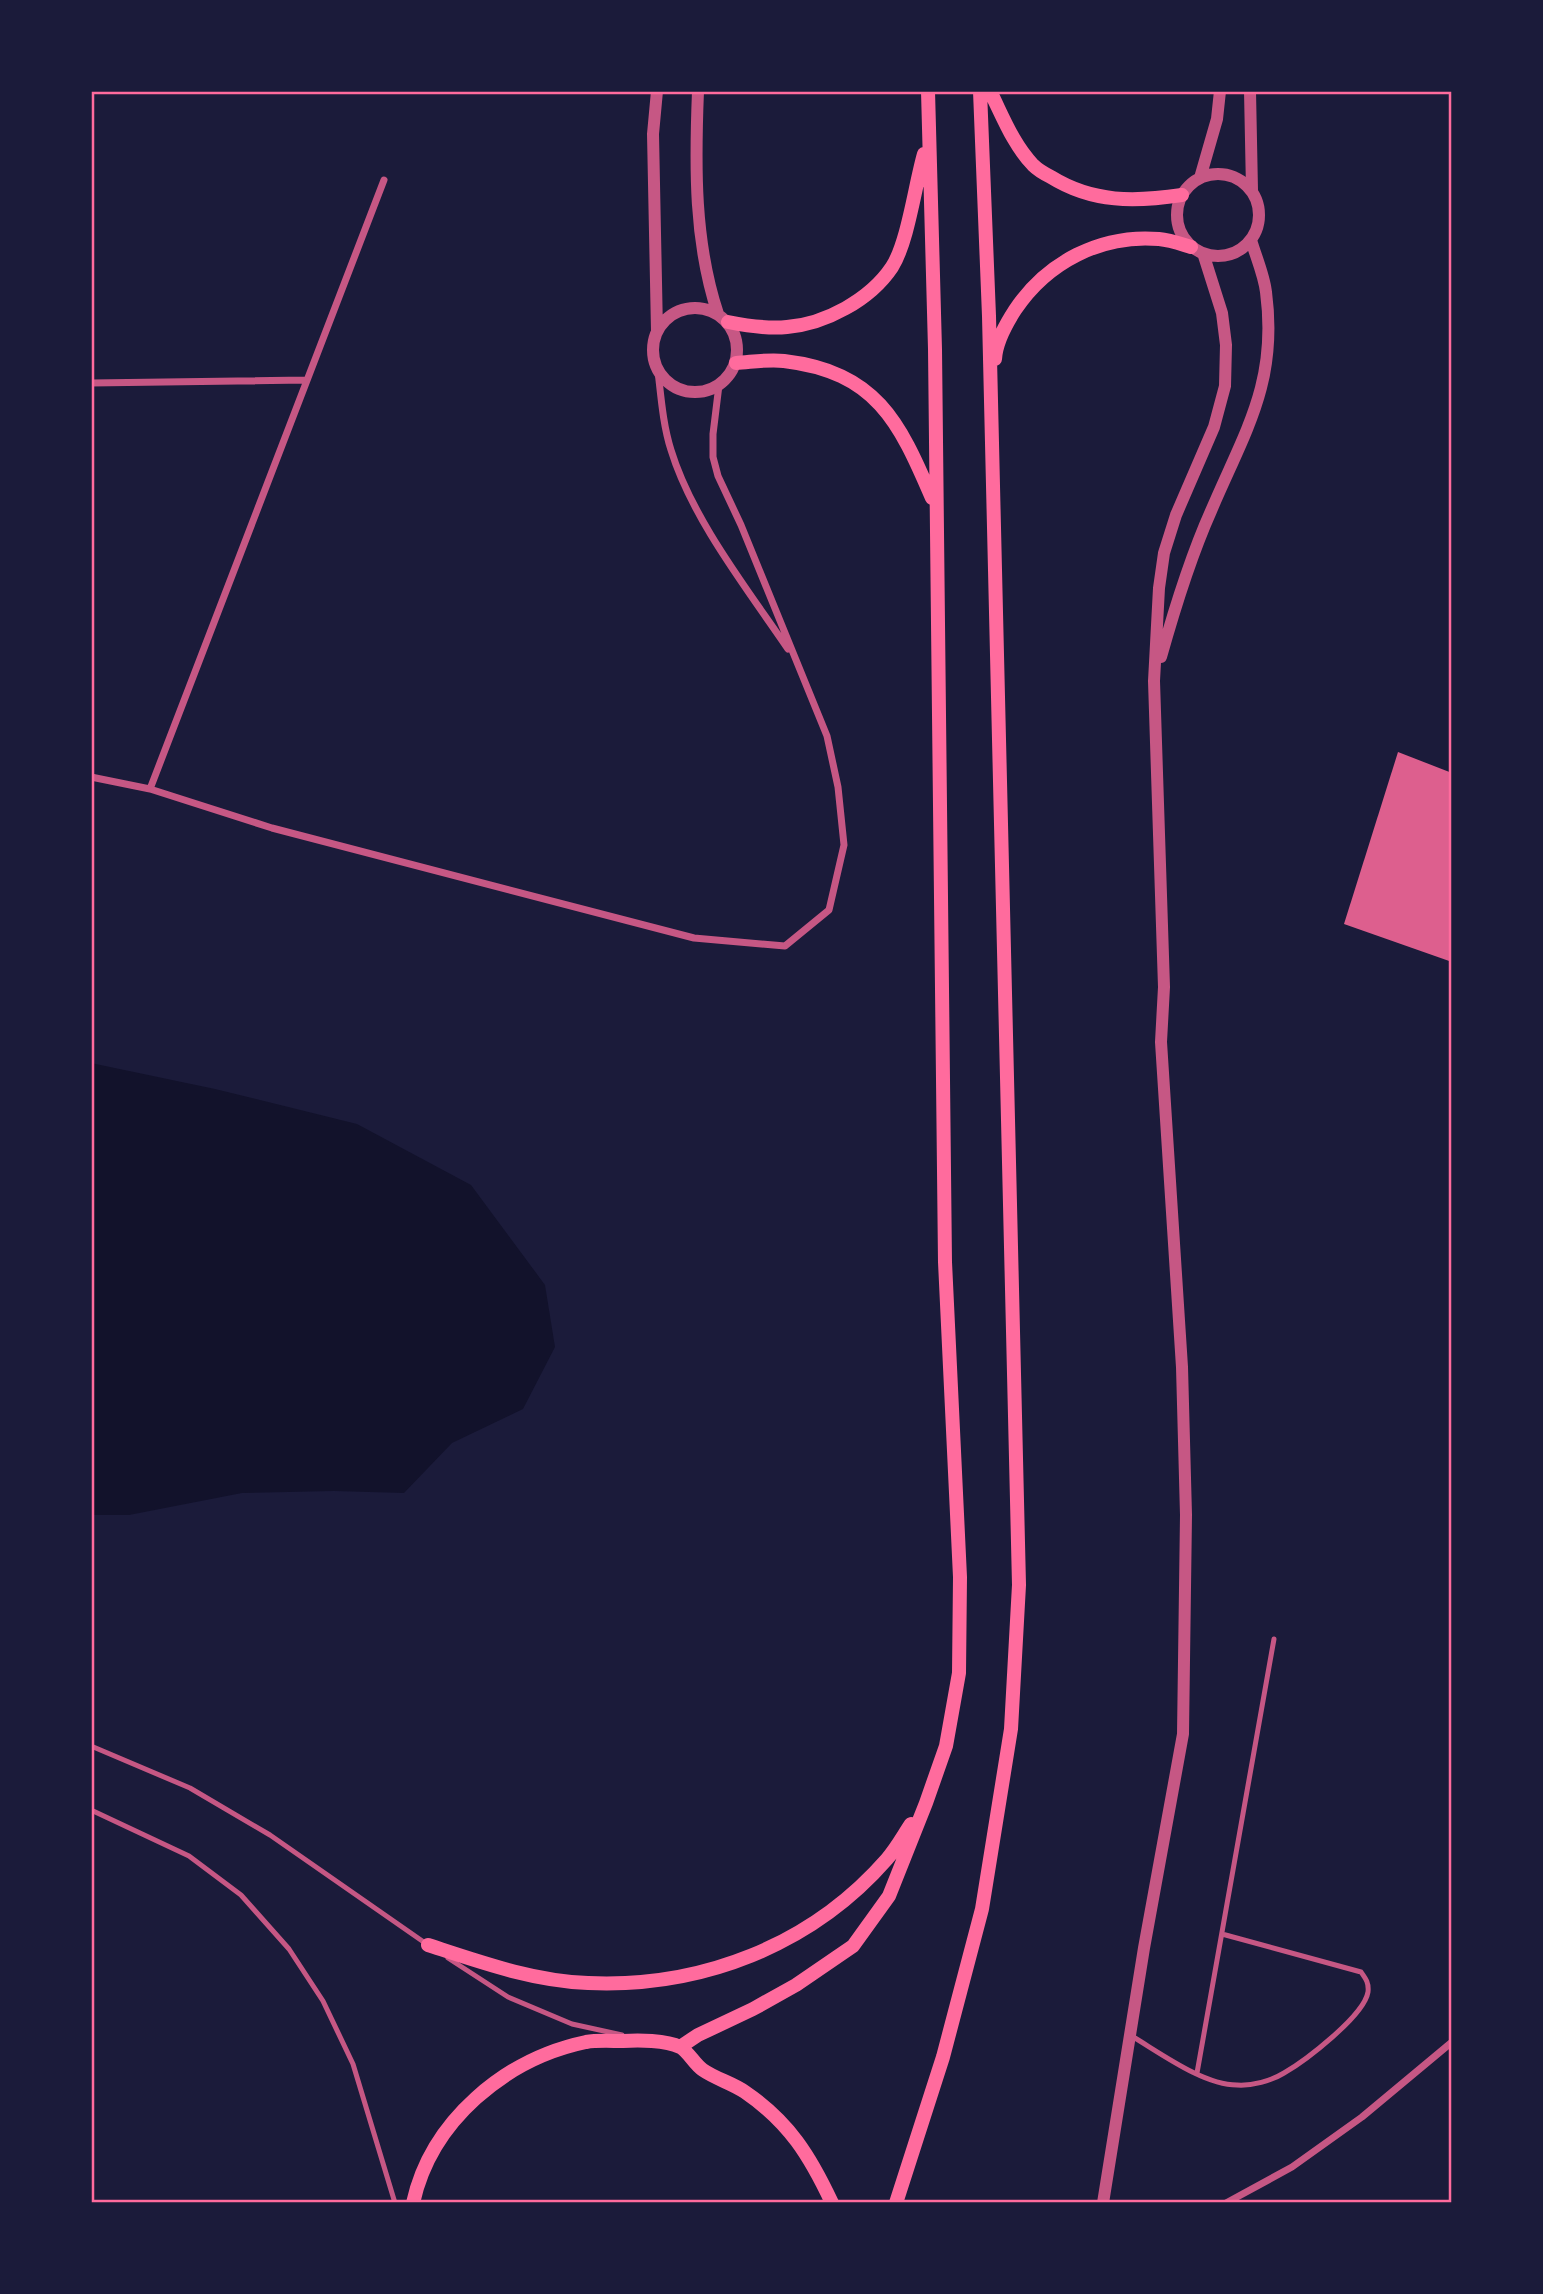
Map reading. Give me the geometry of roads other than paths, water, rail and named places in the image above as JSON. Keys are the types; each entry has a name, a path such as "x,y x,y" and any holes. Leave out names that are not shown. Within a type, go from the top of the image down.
{"main road":[{"path":"680,2048 698,2035 796,1985 853,1946 889,1896 926,1803 946,1746 959,1673 960,1577 945,1262 935,349 928,91"},
{"path":"896,2203 943,2057 982,1909 1011,1729 1019,1585 991,413 980,91"},
{"path":"990,91 1011,135 1035,167 1068,187 1104,198 1142,201 1182,195"},
{"path":"723,318 758,328 799,325 847,308 872,289 892,267 909,216 928,139"},
{"path":"991,413 995,351 1007,322 1024,297 1046,274 1072,257 1100,245 1130,239 1161,239 1197,250"},
{"path":"736,363 782,361 827,369 864,388 886,409 909,445 936,506"},
{"path":"428,1945 505,1970 586,1983 653,1983 719,1969 782,1943 839,1906 887,1859 926,1803"},
{"path":"413,2203 417,2183 444,2132 483,2090 532,2059 576,2045 587,2042 645,2040 680,2048 701,2070 744,2091 782,2122 812,2161 832,2203"}],"street":[{"path":"657,91 653,147 657,331 653,344 654,358 667,382 692,392 707,391 730,375 736,363 738,348 735,335 723,318 708,285 695,192 698,91"},
{"path":"1200,178 1217,119 1220,91"},
{"path":"1250,91 1252,190"},
{"path":"1213,174 1227,175 1252,190 1258,202 1257,229 1241,250 1229,256 1216,257 1197,250 1182,236 1177,223 1177,208 1182,195 1200,178 1213,174"},
{"path":"150,789 384,180"},
{"path":"1154,681 1179,591 1211,510 1241,448 1268,363 1270,340 1266,289 1251,240"},
{"path":"1103,2203 1183,1734 1186,1515 1184,1421 1161,1042 1164,987 1154,681 1159,588 1164,553 1176,515 1214,427 1225,386 1226,345 1222,313 1197,250"},
{"path":"657,331 677,312 691,308 704,308 723,318"},
{"path":"659,371 663,413 671,451 693,501 726,558 796,661"},
{"path":"91,383 306,380"},
{"path":"91,777 150,789 272,828 694,939 785,946 830,911 844,845 838,787 827,736 741,525 718,476 713,457 713,434 719,384"},
{"path":"1226,2203 1292,2167 1362,2117 1452,2042"}],"lane":[{"path":"1197,2073 1274,1639"},
{"path":"91,1746 190,1788 270,1835 508,1997 572,2024 645,2040"},
{"path":"91,1810 189,1856 241,1895 289,1950 323,2001 354,2064 395,2203"},
{"path":"1130,2035 1217,2082 1236,2085 1258,2083 1282,2074 1330,2040 1356,2012 1368,1994 1367,1981 1361,1972 1222,1934"}]}
